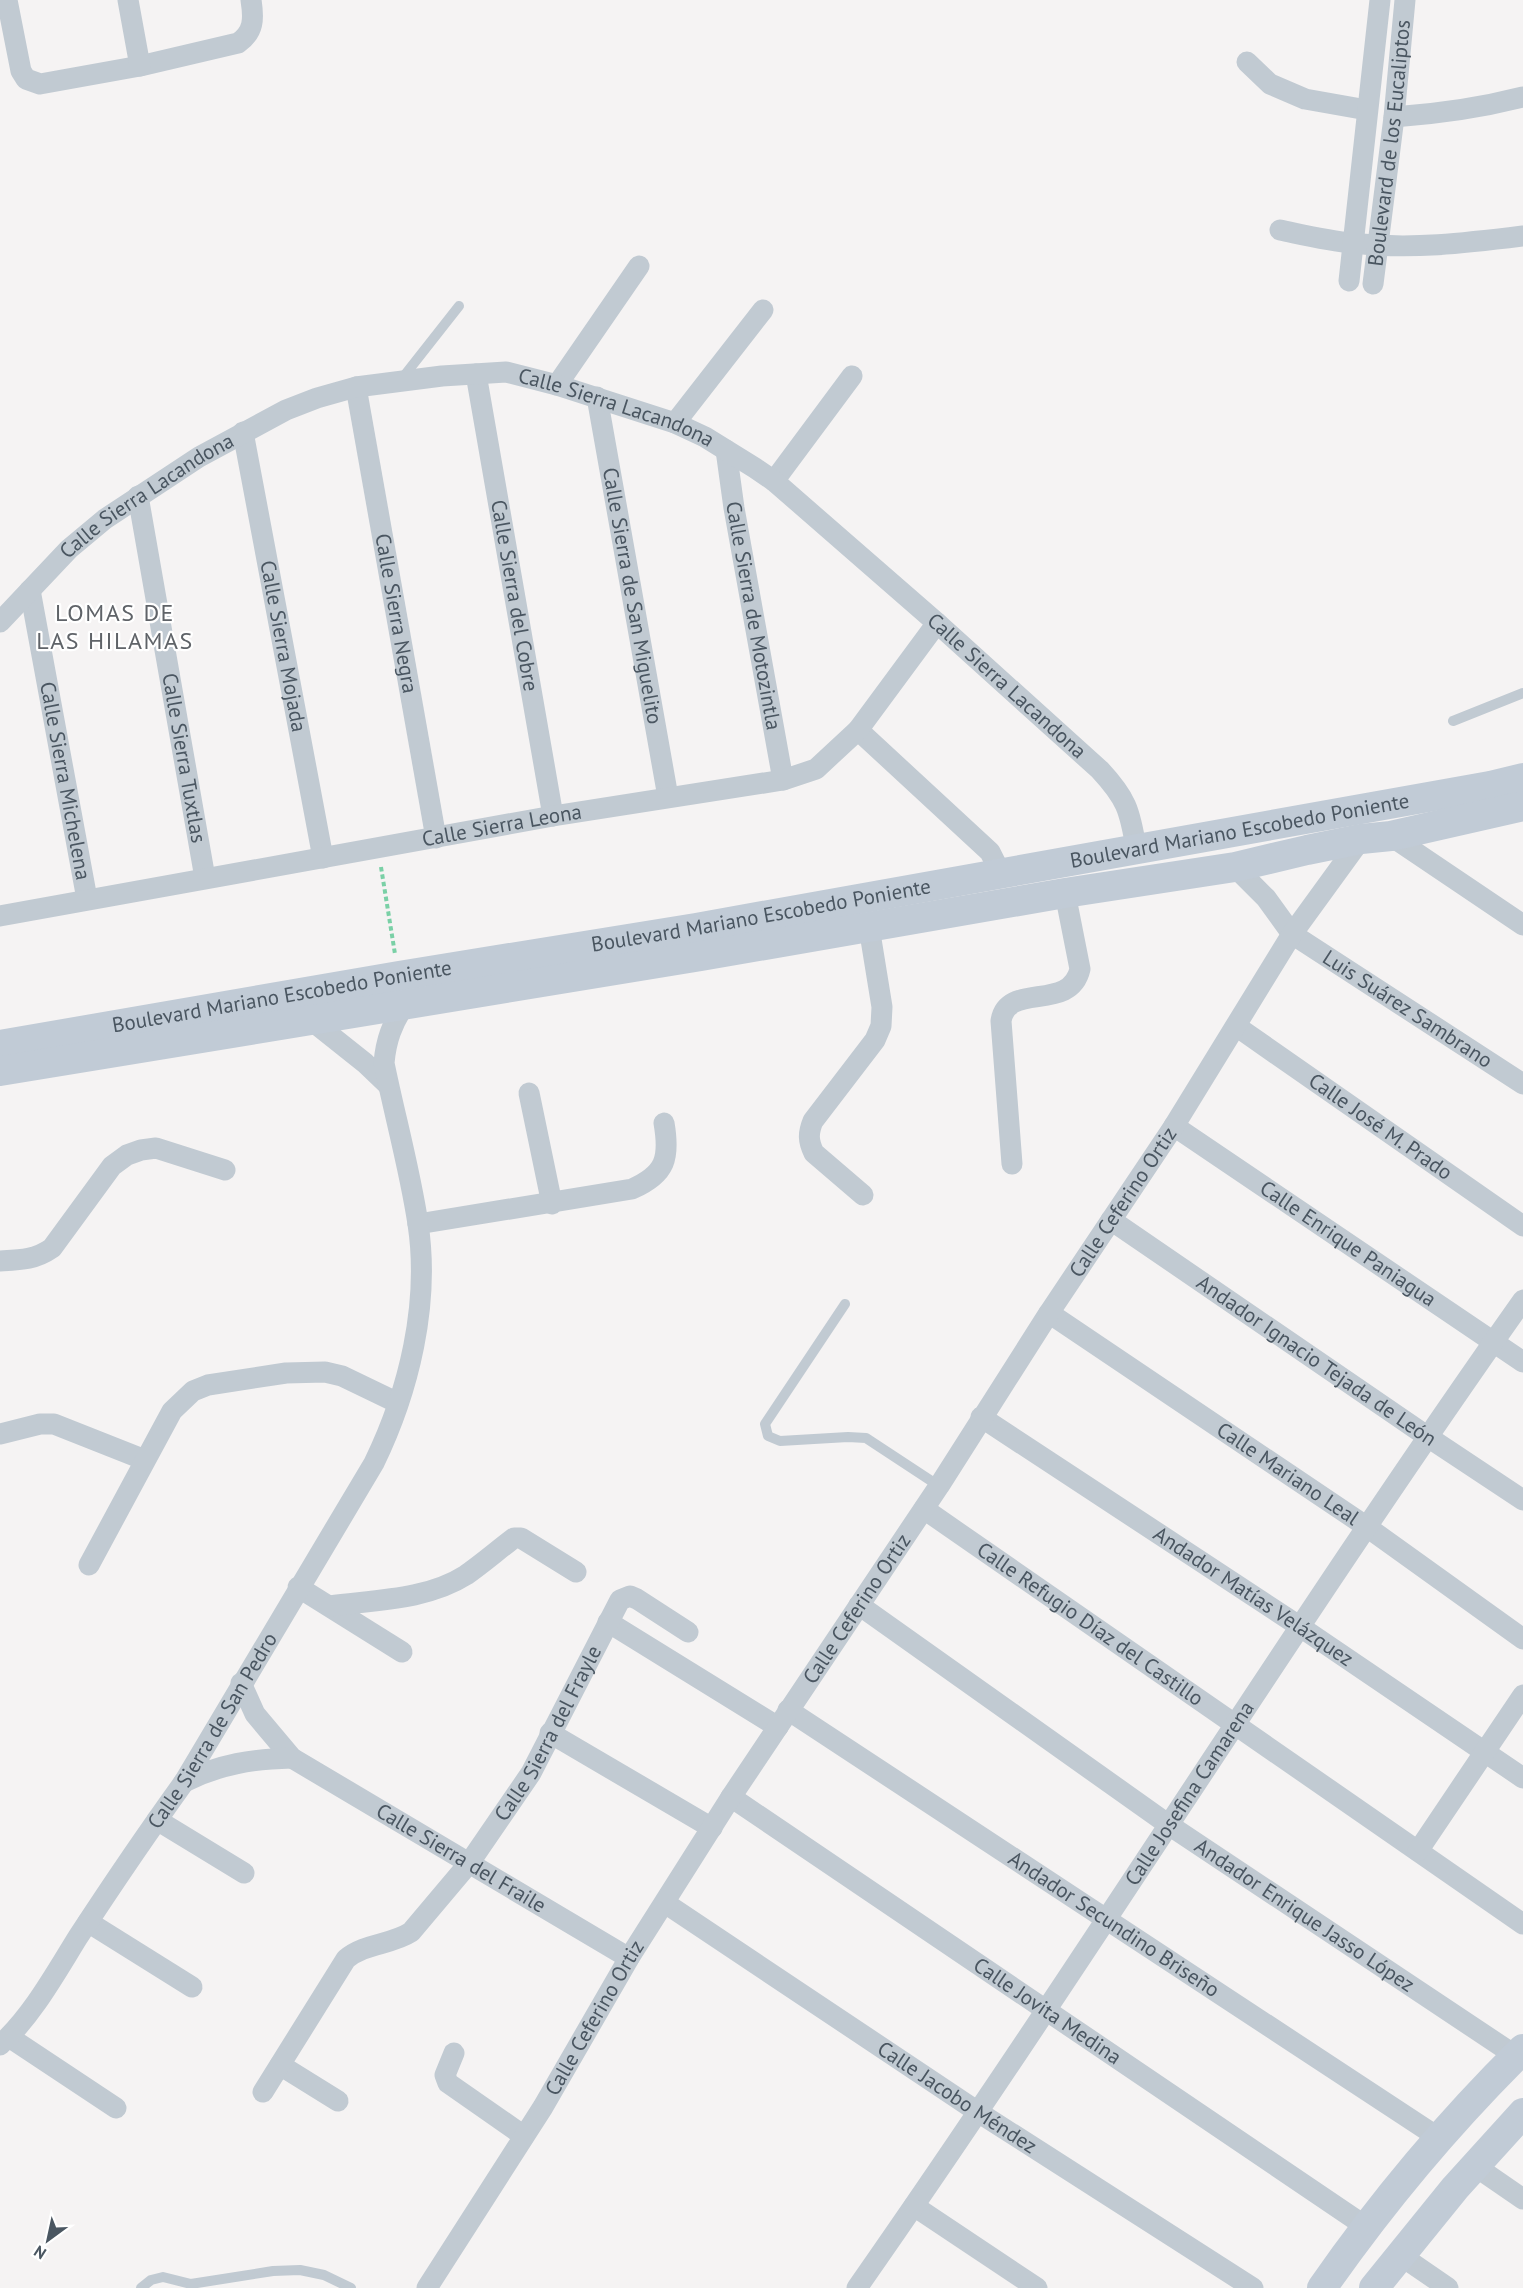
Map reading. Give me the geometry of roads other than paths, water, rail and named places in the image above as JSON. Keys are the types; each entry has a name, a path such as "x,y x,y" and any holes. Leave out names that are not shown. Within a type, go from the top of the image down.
{"street":[{"path":"7,0 21,71 26,79 40,84 140,66 238,43 248,36 252,27 254,16 251,0"},
{"path":"128,0 140,66"},
{"name":"Boulevard de los Eucaliptos","path":"1348,281 1380,0"},
{"name":"Boulevard de los Eucaliptos","path":"1373,284 1394,117 1405,0"},
{"path":"1247,62 1270,84 1305,99 1367,110"},
{"path":"1394,117 1480,108 1523,98"},
{"path":"1280,230 1377,245 1434,245 1523,236"},
{"path":"557,385 639,266"},
{"path":"675,423 763,310"},
{"name":"Calle Sierra Lacandona","path":"0,622 69,549 105,519 199,457 286,410 356,387 506,372 597,397 675,423 726,450 774,482 937,623 1100,770 1115,786 1125,802 1132,820 1136,848"},
{"name":"Calle Sierra del Cobre","path":"476,374 553,816"},
{"path":"774,482 852,376"},
{"name":"Calle Sierra Negra","path":"356,387 436,838"},
{"name":"Calle Sierra de San Miguelito","path":"597,397 668,797"},
{"name":"Calle Sierra Mojada","path":"243,432 323,858"},
{"name":"Calle Sierra de Motozintla","path":"726,450 734,508 783,780"},
{"name":"Calle Sierra Tuxtlas","path":"138,496 205,878"},
{"name":"Calle Sierra Michelena","path":"30,590 87,899"},
{"name":"Calle Sierra Leona","path":"0,916 553,816 783,780 816,769 858,730 937,623"},
{"path":"858,730 990,852 1001,874"},
{"name":"Boulevard Mariano Escobedo Poniente","path":"0,1046 402,990 698,942 1001,874 1490,786 1523,778"},
{"name":"Boulevard Mariano Escobedo Poniente","path":"698,942 869,927 1065,893 1235,867 1361,839 1391,836 1523,806"},
{"path":"1391,836 1523,925"},
{"name":"Calle Ceferino Ortiz","path":"429,2287 524,2136 629,1958 730,1797 924,1509 981,1417 1174,1126 1292,934 1361,839"},
{"path":"1235,867 1266,898 1292,934"},
{"path":"1012,1164 1002,1012 1016,1001 1063,992 1078,979 1080,969 1065,893"},
{"path":"863,1194 814,1153 809,1143 808,1131 813,1121 875,1040 881,1026 882,1007 869,927"},
{"name":"Luis Suárez Sambrano","path":"1292,934 1523,1084"},
{"name":"Boulevard Mariano Escobedo Poniente","path":"0,1071 311,1020 402,990"},
{"name":"Calle Sierra de San Pedro","path":"5,2041 41,1995 184,1782 298,1587 374,1463 390,1431 412,1352 420,1307 421,1254 418,1224 384,1063 386,1042 402,990"},
{"path":"311,1020 365,1063 388,1085"},
{"name":"Calle José M. Prado","path":"1236,1026 1523,1227"},
{"path":"529,1093 552,1203"},
{"path":"418,1224 632,1189 646,1183 663,1166 668,1146 664,1123"},
{"name":"Calle Enrique Paniagua","path":"1174,1126 1523,1362"},
{"path":"0,1261 41,1256 52,1248 112,1166 127,1155 156,1148 225,1170"},
{"name":"Andador Ignacio Tejada de León","path":"1111,1220 1523,1500"},
{"name":"Calle Josefina Camarena","path":"857,2288 1045,2012 1299,1626 1523,1300"},
{"name":"Calle Mariano Leal","path":"1049,1314 1367,1527 1523,1639"},
{"path":"89,1565 172,1411 193,1391 208,1385 286,1373 325,1372 342,1376 398,1403"},
{"name":"Andador Matías Velázquez","path":"981,1417 1299,1626 1523,1778"},
{"path":"0,1434 40,1424 54,1424 145,1460"},
{"name":"Calle Refugio Díaz del Castillo","path":"924,1509 1523,1924"},
{"path":"330,1606 426,1592 446,1585 465,1575 514,1538 521,1538 576,1572"},
{"path":"298,1587 402,1652"},
{"name":"Calle Sierra del Frayle","path":"263,2092 346,1959 365,1947 403,1937 411,1932 470,1862 531,1773 620,1600 630,1596 637,1599 688,1632"},
{"name":"Andador Enrique Jasso López","path":"859,1605 1169,1825 1520,2053"},
{"name":"Andador Secundino Briseño","path":"608,1622 783,1718 1107,1919 1439,2138"},
{"name":"Calle Sierra del Fraile","path":"241,1683 255,1714 292,1758 629,1958"},
{"path":"1418,1851 1523,1695"},
{"path":"550,1733 712,1828"},
{"path":"184,1782 215,1768 236,1762 292,1758"},
{"name":"Calle Jovita Medina","path":"730,1797 1045,2012 1365,2226"},
{"path":"157,1820 244,1873"},
{"name":"Calle Jacobo Méndez","path":"665,1903 978,2112 1253,2288"},
{"path":"88,1922 192,1987"},
{"path":"5,2041 116,2108"},
{"path":"454,2053 445,2075 448,2083 524,2136"},
{"path":"1322,2288 1365,2226 1439,2138 1520,2053"},
{"path":"280,2065 338,2101"},
{"path":"1374,2288 1475,2166 1523,2113"},
{"path":"1475,2166 1523,2199"},
{"path":"914,2206 1037,2288"},
{"path":"1400,2255 1448,2288"}],"lane":[{"path":"400,381 459,306"},
{"path":"1453,721 1523,693"},
{"path":"845,1304 765,1424 768,1436 780,1441 866,1438 939,1486"},
{"path":"141,2288 151,2280 163,2277 191,2284 273,2271 300,2270 324,2275 351,2288"}],"district":[{"name":"LOMAS DE LAS HILAMAS","path":"115,627"}]}
